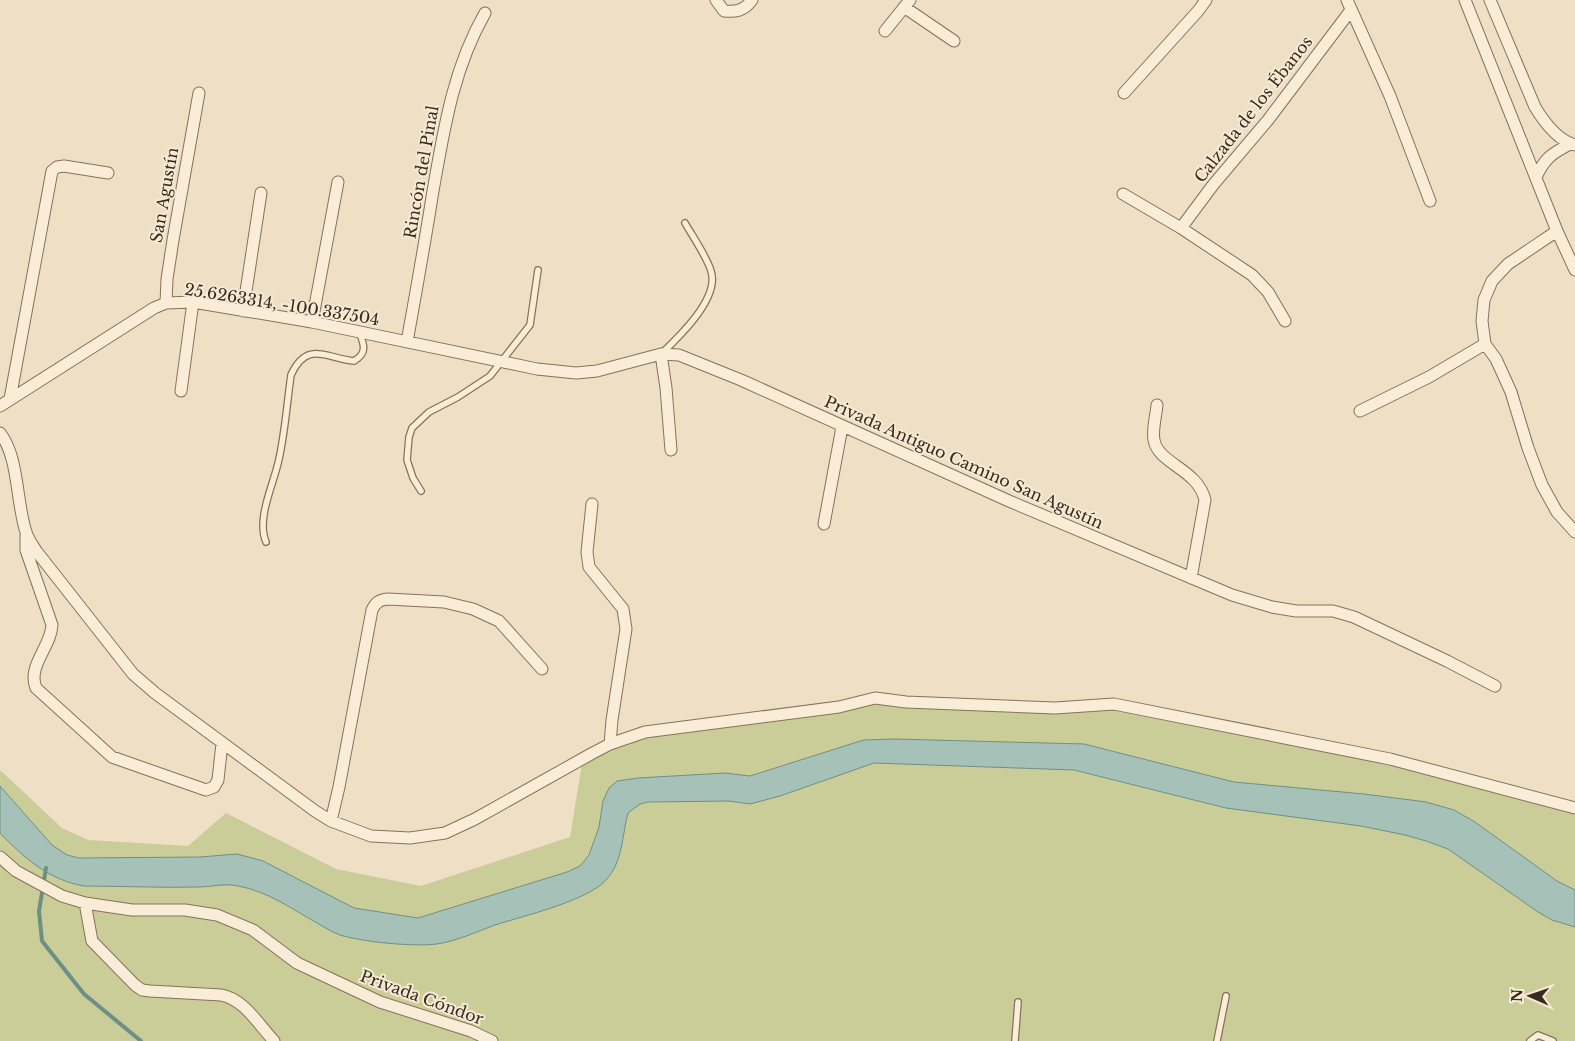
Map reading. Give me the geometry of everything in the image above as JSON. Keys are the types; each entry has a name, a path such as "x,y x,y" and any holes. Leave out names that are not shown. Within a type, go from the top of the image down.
{"street":[{"path":"716,0 724,12 736,12 748,6 752,0"},
{"path":"1124,92 1206,0"},
{"path":"1465,0 1557,231 1575,270"},
{"path":"1490,0 1538,113 1549,128 1572,145"},
{"path":"885,31 907,3 954,41"},
{"path":"1349,5 1390,96 1430,201"},
{"name":"Calzada de los Ébanos","path":"1181,228 1213,185 1256,135 1349,5"},
{"name":"Rincón del Pinal","path":"408,342 447,113 467,47 485,13"},
{"name":"San Agustín","path":"166,303 167,279 173,240 199,93"},
{"path":"1536,177 1544,161 1553,153 1572,145"},
{"path":"5,403 52,171 57,167 64,166 108,172"},
{"path":"312,322 338,182"},
{"path":"244,311 261,193"},
{"path":"1123,194 1181,228 1252,275 1268,292 1285,320"},
{"path":"1557,231 1508,264 1492,281 1484,300 1482,321 1485,344 1496,359 1512,392 1528,448 1542,485 1557,512 1575,532"},
{"path":"181,391 193,302"},
{"name":"25.6263314, -100.337504","path":"5,403 154,308 166,303 193,302 312,322 408,342"},
{"name":"Privada Antiguo Camino San Agustín","path":"408,342 537,368 576,373 598,371 661,354 679,355 1009,501 1232,595 1272,607 1296,611 1333,612 1354,617 1496,686"},
{"path":"1360,411 1429,378 1485,344"},
{"path":"661,354 671,450"},
{"path":"1157,405 1154,440 1158,449 1163,456 1197,482 1203,491 1205,500 1191,578"},
{"path":"824,524 842,427"},
{"path":"0,433 11,453 26,534 26,550 52,625 52,633 33,673 36,688 112,757 206,790 214,787 218,780 222,743"},
{"path":"592,504 586,552 589,567 623,609 626,629 610,744"},
{"path":"26,534 37,552 133,674 154,693 315,811 331,821 371,836 410,838 445,833 475,819 610,744 645,732 839,706 875,698 906,702 1055,708 1114,704 1390,759 1575,808"},
{"path":"331,821 372,610 375,603 388,599 444,602 473,609 499,621 542,669"},
{"name":"Privada Cóndor","path":"0,857 16,871 62,896 85,903 132,910 185,910 217,915 253,930 297,963 380,1002 471,1031 492,1041"},
{"path":"85,903 92,940 135,985 142,990 150,991 230,996 238,1001 274,1041"}],"lane":[{"path":"661,354 682,334 709,296 713,284 711,271 685,223"},
{"path":"421,491 413,478 407,460 408,436 412,428 429,412 458,397 490,376 530,325 538,270"},
{"path":"266,542 263,537 263,518 280,459 291,375 296,364 305,355 322,353 354,361 360,358 364,351 364,344 359,332"},
{"path":"1217,1041 1226,996"},
{"path":"1015,1041 1018,1002"},
{"path":"1530,1041 1538,1035 1553,1041"}],"green space":[{"path":"875,698 1115,704 1390,759 1575,808 1575,1041 0,1041 0,770 62,828 88,840 188,846 226,813 336,869 421,886 570,837 583,758 610,744"}],"water":[{"path":"894,739 1084,744 1234,782 1364,794 1426,802 1454,810 1475,822 1557,881 1575,890 1575,927 1552,920 1538,912 1448,849 1426,841 1361,826 1226,808 1074,770 874,763 780,796 750,804 729,801 648,802 640,804 628,813 616,865 612,873 597,888 585,895 554,907 495,925 452,941 427,945 361,940 340,935 269,896 238,886 84,886 71,883 59,879 38,867 0,833 0,786 52,845 67,855 79,858 200,857 237,854 263,861 354,908 418,918 567,872 580,866 589,855 599,827 603,801 609,788 617,781 725,773 750,776 864,740"}],"waterway":[{"path":"46,868 39,911 42,941 84,994 141,1041"}]}
